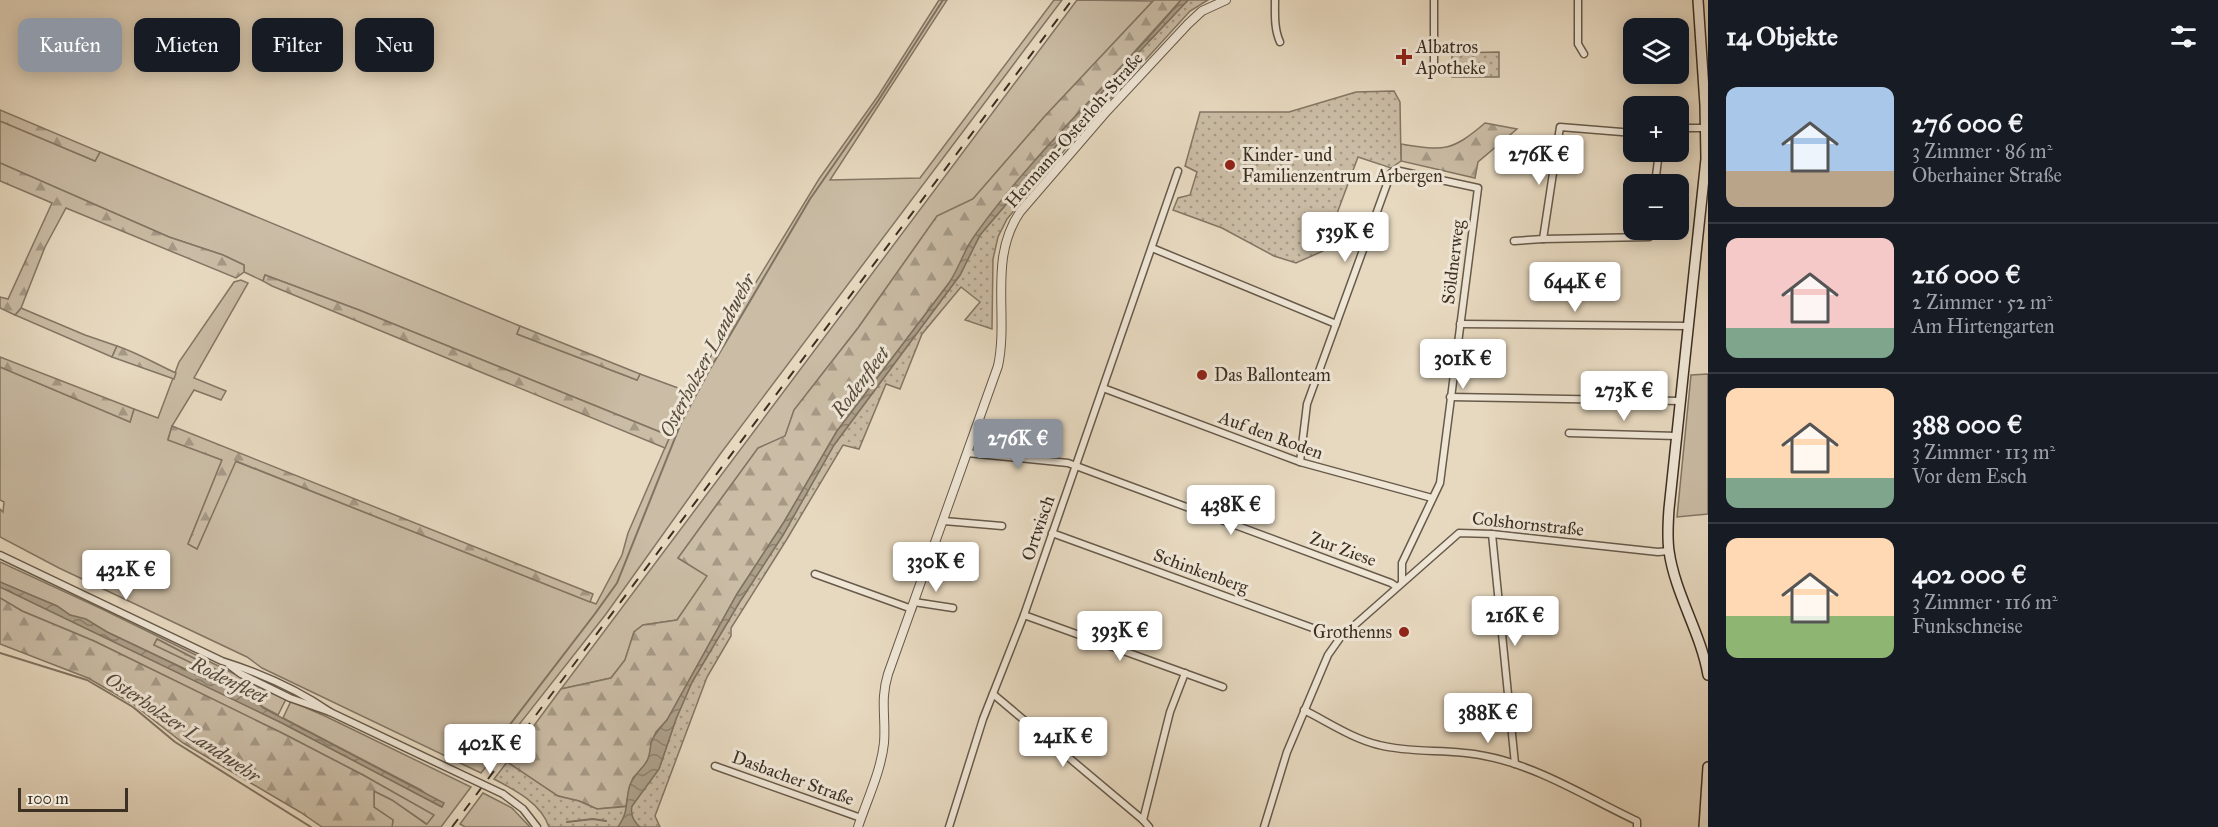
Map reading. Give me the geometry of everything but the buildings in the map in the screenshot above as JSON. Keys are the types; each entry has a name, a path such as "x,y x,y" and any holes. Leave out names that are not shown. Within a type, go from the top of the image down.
{"main road":[{"path":"1698,0 1706,128 1702,203 1669,509 1669,551 1708,675"},
{"path":"1704,827 1708,767"}],"street":[{"name":"Hermann-Osterloh-Straße","path":"858,827 882,757 885,727 882,707 884,689 1000,356 1002,258 1004,244 1014,221 1107,111 1188,24 1202,11 1226,0"},
{"path":"1275,0 1277,36 1280,42"},
{"path":"1434,0 1434,65"},
{"path":"1578,0 1578,44 1584,54"},
{"path":"1543,239 1560,128 1623,132"},
{"path":"1689,128 1706,128"},
{"name":"Söldnerweg","path":"1336,324 1391,174 1395,170 1478,188 1440,483 1402,562 1402,582"},
{"name":"Ortwisch","path":"949,827 983,719 1024,615 1179,171"},
{"path":"1514,241 1623,237"},
{"path":"1152,248 1336,324 1307,404 1300,462"},
{"path":"1460,324 1689,327"},
{"name":"Auf den Roden","path":"1103,388 1300,462 1432,498"},
{"path":"1450,396 1681,401"},
{"path":"1569,433 1677,436"},
{"name":"Zur Ziese","path":"967,453 1068,463 1396,587"},
{"path":"944,521 1002,526"},
{"name":"Colshornstraße","path":"1264,827 1287,752 1328,655 1340,638 1459,532 1636,550 1669,551"},
{"name":"Schinkenberg","path":"1052,533 1340,638"},
{"path":"1492,534 1515,764"},
{"path":"0,555 222,661 241,674 290,698 330,712 503,794 523,808 537,827"},
{"path":"815,574 913,605 953,608"},
{"path":"1024,615 1223,687"},
{"path":"1143,820 1170,712 1185,673"},
{"path":"993,694 1149,827"},
{"path":"1304,710 1377,745 1399,749 1458,752 1515,764 1636,821 1637,827"},
{"name":"Dasbacher Straße","path":"715,766 861,818"}],"green space":[{"path":"939,0 947,0 830,180 920,178 1054,0 1062,0 721,453 606,614 481,773 262,668 247,657 59,568 0,537 0,509 3,512 4,502 0,500 0,367 130,422 134,409 158,418 179,362 234,282 241,280 248,283 194,378 226,391 221,400 194,390 172,426 168,439 222,460 188,544 197,549 235,461 596,604 622,555 628,533 670,436 359,310 265,275 263,281 244,272 244,265 223,255 169,237 0,163 0,121 95,161 100,152 520,326 517,334 637,380 640,374 689,392 819,179 878,96"},
{"path":"1077,0 1153,1 1045,116 973,199 937,216 858,328 794,410 785,437 758,448 678,558 708,576 677,620 643,625 634,632 625,660 611,678 561,689"},
{"path":"1154,0 1181,0 998,206 968,246 957,272 837,431 784,522 737,594 667,720 656,732 645,765 633,778 626,806 597,809 579,801 558,796 507,762 561,689 611,678 625,660 634,632 643,625 677,620 707,576 678,558 758,448 785,436 794,410 858,328 937,216 973,199 1045,116"},
{"path":"1188,0 1208,0 1190,11 1078,134 1007,219 998,237 993,259 992,329 965,320 980,302 961,287 922,334 900,389 886,384 859,449 843,445 731,628 731,636 707,677 655,816 660,827 549,827 534,804 494,779 507,762 558,796 579,801 597,809 632,806 659,769 676,719 692,682 783,535 834,445 960,275 980,235 1108,85"},
{"path":"1499,52 1499,77 1452,77 1452,53"},
{"path":"1394,91 1400,102 1401,161 1391,168 1358,157 1323,251 1296,263 1274,256 1222,228 1173,210 1178,198 1190,195 1197,172 1185,166 1200,112 1289,112 1356,92"},
{"path":"0,110 100,152 95,161 0,121"},
{"path":"1485,123 1517,129 1478,162 1475,178 1401,161 1401,144 1427,148 1446,147 1464,140"},
{"path":"0,163 169,237 223,255 244,265 244,272 236,278 66,208 45,247 21,308 15,315 0,308 0,297 8,299 52,203 0,181"},
{"path":"265,275 359,310 670,436 665,448 272,286 263,281"},
{"path":"21,308 117,346 112,357 15,315"},
{"path":"520,326 640,374 637,380 517,334"},
{"path":"117,346 176,373 174,379 112,357"},
{"path":"0,357 134,409 130,422 0,367"},
{"path":"1708,374 1708,514 1677,517 1691,375"},
{"path":"172,426 593,594 590,602 236,461 197,549 188,544 222,460 168,440"},
{"path":"0,562 286,699 278,715 241,692 210,681 86,620 70,615 57,606 0,582","holes":["157,639 244,684 242,687 154,645"]},
{"path":"0,587 282,723 442,807 421,790 283,718 291,701 471,787 441,827 392,827 393,820 374,807 374,791 392,800 426,824 433,815 282,733 94,641 22,611 0,598"},
{"path":"0,598 22,611 94,641 282,733 434,815 427,824 392,800 374,791 374,807 393,820 392,827 322,827 183,743 133,704 88,678 0,644"},
{"path":"157,639 245,685 242,687 154,645"},
{"path":"483,793 512,808 530,827 465,827 460,824"}],"water":[{"path":"1181,0 1188,0 1108,85 980,235 960,275 834,445 783,535 692,682 676,719 659,769 632,806 633,818 640,827 618,827 625,812 630,784 647,761 654,737 667,720 737,594 784,522 837,431 949,283 971,241 998,204 1049,144 1156,30"},
{"path":"0,582 57,606 70,615 86,619 107,632 210,681 241,692 256,700 263,708 444,803 442,807 282,723 0,587"}],"waterway":[{"name":"Osterholzer Landwehr","path":"485,757 617,583 681,423 710,369 810,199 878,101 943,0"},
{"name":"Osterholzer Landwehr","path":"0,653 87,680 133,707 175,742 311,827"},
{"name":"Rodenfleet","path":"567,822 593,819 606,821"}],"railway":[{"path":"452,827 1072,0"}],"place":[{"name":"Albatros Apotheke","path":"1404,57"},
{"name":"Kinder- und Familienzentrum Arbergen","path":"1230,165"},
{"name":"Das Ballonteam","path":"1202,375"},
{"name":"Grothenns","path":"1404,632"}]}
